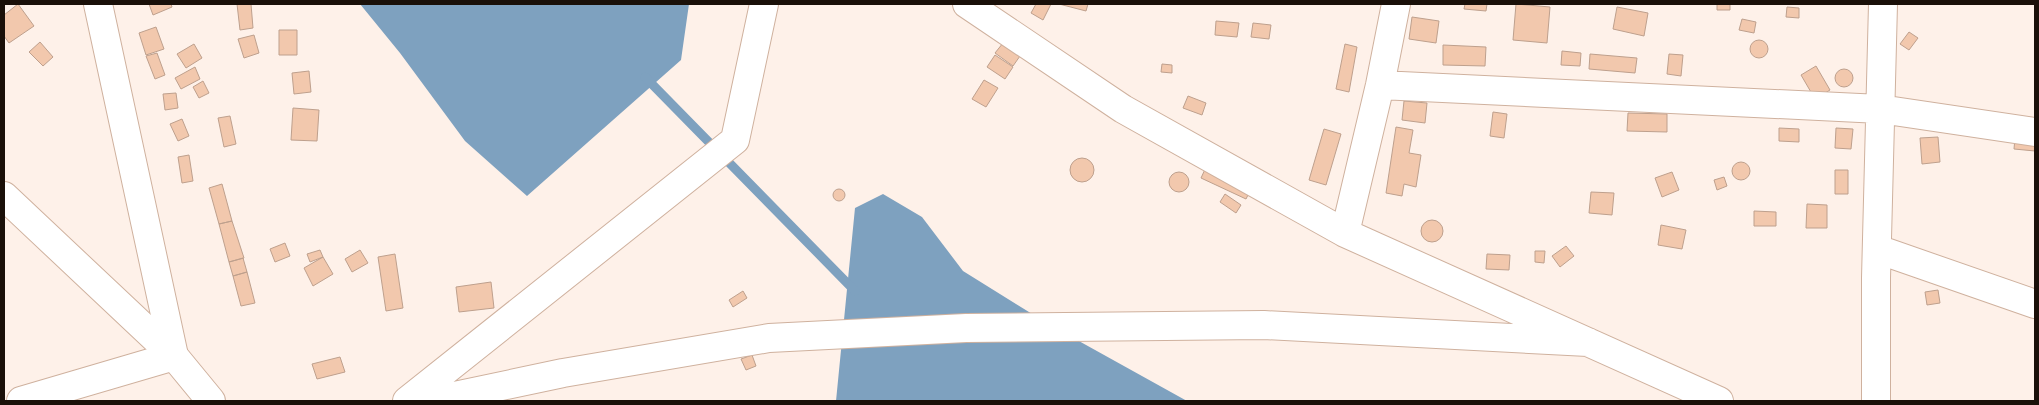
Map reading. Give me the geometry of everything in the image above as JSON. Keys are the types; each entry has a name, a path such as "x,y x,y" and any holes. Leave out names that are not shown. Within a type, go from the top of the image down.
{"street":[{"path":"98,4 174,356"},
{"path":"407,401 735,140 764,4"},
{"path":"967,4 1123,109 1345,233 1719,401"},
{"path":"1345,233 1380,85 1396,4"},
{"path":"1876,401 1877,249 1883,4"},
{"path":"1380,85 1880,109 2035,132"},
{"path":"4,196 174,356 211,401"},
{"path":"1877,249 2035,304"},
{"path":"431,401 563,373 778,338 966,328 1264,325 1588,342"},
{"path":"21,401 174,356"}],"water":[{"path":"360,4 689,4 681,60 527,196 465,141 400,53"},
{"path":"883,194 922,217 963,271 1050,325 1187,401 836,401 855,208"}],"building":[{"path":"18,4 34,26 9,43 4,36 4,15"},
{"path":"149,4 171,4 172,7 153,15"},
{"path":"237,4 251,4 253,28 240,30"},
{"path":"1036,4 1051,4 1043,20 1031,13"},
{"path":"1059,4 1088,4 1086,11"},
{"path":"1465,4 1487,4 1486,11 1464,9"},
{"path":"1516,4 1550,7 1547,43 1513,40"},
{"path":"1717,4 1730,4 1730,10 1717,10"},
{"path":"1617,7 1648,13 1644,36 1613,29"},
{"path":"1787,7 1799,8 1799,18 1786,17"},
{"path":"1412,17 1439,21 1436,43 1409,39"},
{"path":"1742,19 1756,22 1754,33 1739,30"},
{"path":"1216,21 1239,23 1237,37 1215,35"},
{"path":"1253,23 1271,25 1269,39 1251,37"},
{"path":"156,27 164,49 146,55 139,33"},
{"path":"279,30 297,30 297,55 279,55"},
{"path":"1909,32 1918,38 1909,50 1900,44"},
{"path":"254,35 259,53 244,58 238,39"},
{"path":"1755,40 1763,40 1768,45 1766,56 1755,58 1750,53 1750,45"},
{"path":"40,42 53,57 43,66 29,52"},
{"path":"1003,43 1020,56 1013,66 995,53"},
{"path":"194,44 202,58 186,68 177,54"},
{"path":"1345,44 1357,47 1349,92 1336,89"},
{"path":"1443,45 1486,47 1485,66 1443,65"},
{"path":"1562,51 1581,53 1580,66 1561,65"},
{"path":"157,53 165,75 155,79 146,56"},
{"path":"1590,54 1637,58 1635,73 1589,69"},
{"path":"1669,54 1683,55 1681,76 1667,74"},
{"path":"995,55 1013,67 1005,79 987,67"},
{"path":"1162,64 1172,65 1172,73 1161,72"},
{"path":"1816,66 1830,90 1815,99 1801,75"},
{"path":"195,67 200,79 181,89 175,78"},
{"path":"1840,69 1848,69 1853,74 1851,85 1840,87 1835,82 1835,74"},
{"path":"309,71 311,92 294,94 292,73"},
{"path":"984,80 998,88 986,107 972,99"},
{"path":"203,81 209,93 199,98 193,87"},
{"path":"176,93 178,108 165,110 163,94"},
{"path":"1188,96 1206,103 1202,115 1183,108"},
{"path":"1404,101 1427,103 1425,123 1402,120"},
{"path":"293,108 319,110 317,141 291,140"},
{"path":"1493,112 1507,114 1504,138 1490,136"},
{"path":"1628,113 1667,114 1667,132 1627,131"},
{"path":"230,116 236,144 224,147 218,118"},
{"path":"182,119 189,136 178,141 170,124"},
{"path":"1396,127 1413,130 1409,153 1421,155 1416,187 1404,184 1402,196 1386,193"},
{"path":"1779,128 1799,129 1799,142 1779,141"},
{"path":"1836,128 1853,129 1851,149 1835,148"},
{"path":"1324,129 1341,134 1326,185 1309,180"},
{"path":"1938,137 1940,162 1922,164 1920,138"},
{"path":"2015,138 2035,139 2035,151 2014,149"},
{"path":"189,155 193,181 182,183 178,157"},
{"path":"1082,158 1087,159 1093,165 1093,175 1087,181 1082,182 1077,181 1071,175 1070,170 1071,165 1077,159"},
{"path":"1741,162 1747,165 1750,171 1747,177 1741,180 1735,177 1732,171 1735,165"},
{"path":"1207,165 1252,187 1246,199 1201,178"},
{"path":"1835,170 1848,170 1848,194 1835,194"},
{"path":"1179,172 1186,175 1189,182 1186,189 1179,192 1172,189 1169,182 1172,175"},
{"path":"1672,172 1679,190 1662,197 1655,178"},
{"path":"1724,177 1727,186 1717,190 1714,180"},
{"path":"222,184 232,221 219,224 209,188"},
{"path":"837,189 841,189 845,195 841,201 837,201 833,197 833,193"},
{"path":"1591,192 1614,193 1612,215 1589,213"},
{"path":"1225,194 1241,205 1236,213 1220,202"},
{"path":"1807,204 1827,205 1827,228 1806,228"},
{"path":"1754,211 1776,212 1776,226 1754,226"},
{"path":"1432,220 1442,227 1443,231 1436,241 1432,242 1422,235 1421,231 1428,221"},
{"path":"232,221 244,258 229,262 219,224"},
{"path":"1661,225 1686,230 1682,249 1658,245"},
{"path":"285,243 290,256 275,262 270,249"},
{"path":"1566,246 1574,256 1560,267 1552,256"},
{"path":"320,250 323,257 310,262 307,254"},
{"path":"360,250 368,263 352,272 345,259"},
{"path":"1535,251 1545,251 1544,263 1535,262"},
{"path":"395,254 403,308 386,311 378,257"},
{"path":"1487,254 1510,255 1509,270 1486,269"},
{"path":"323,257 333,274 313,286 304,268"},
{"path":"243,258 247,272 233,276 229,262"},
{"path":"247,272 255,303 241,306 233,276"},
{"path":"491,282 494,308 459,312 456,287"},
{"path":"1938,290 1940,303 1927,305 1925,292"},
{"path":"743,291 747,298 733,307 729,300"},
{"path":"752,355 756,366 746,370 741,359"},
{"path":"340,357 345,372 317,379 312,364"}],"waterway":[{"path":"645,77 855,291"}]}
